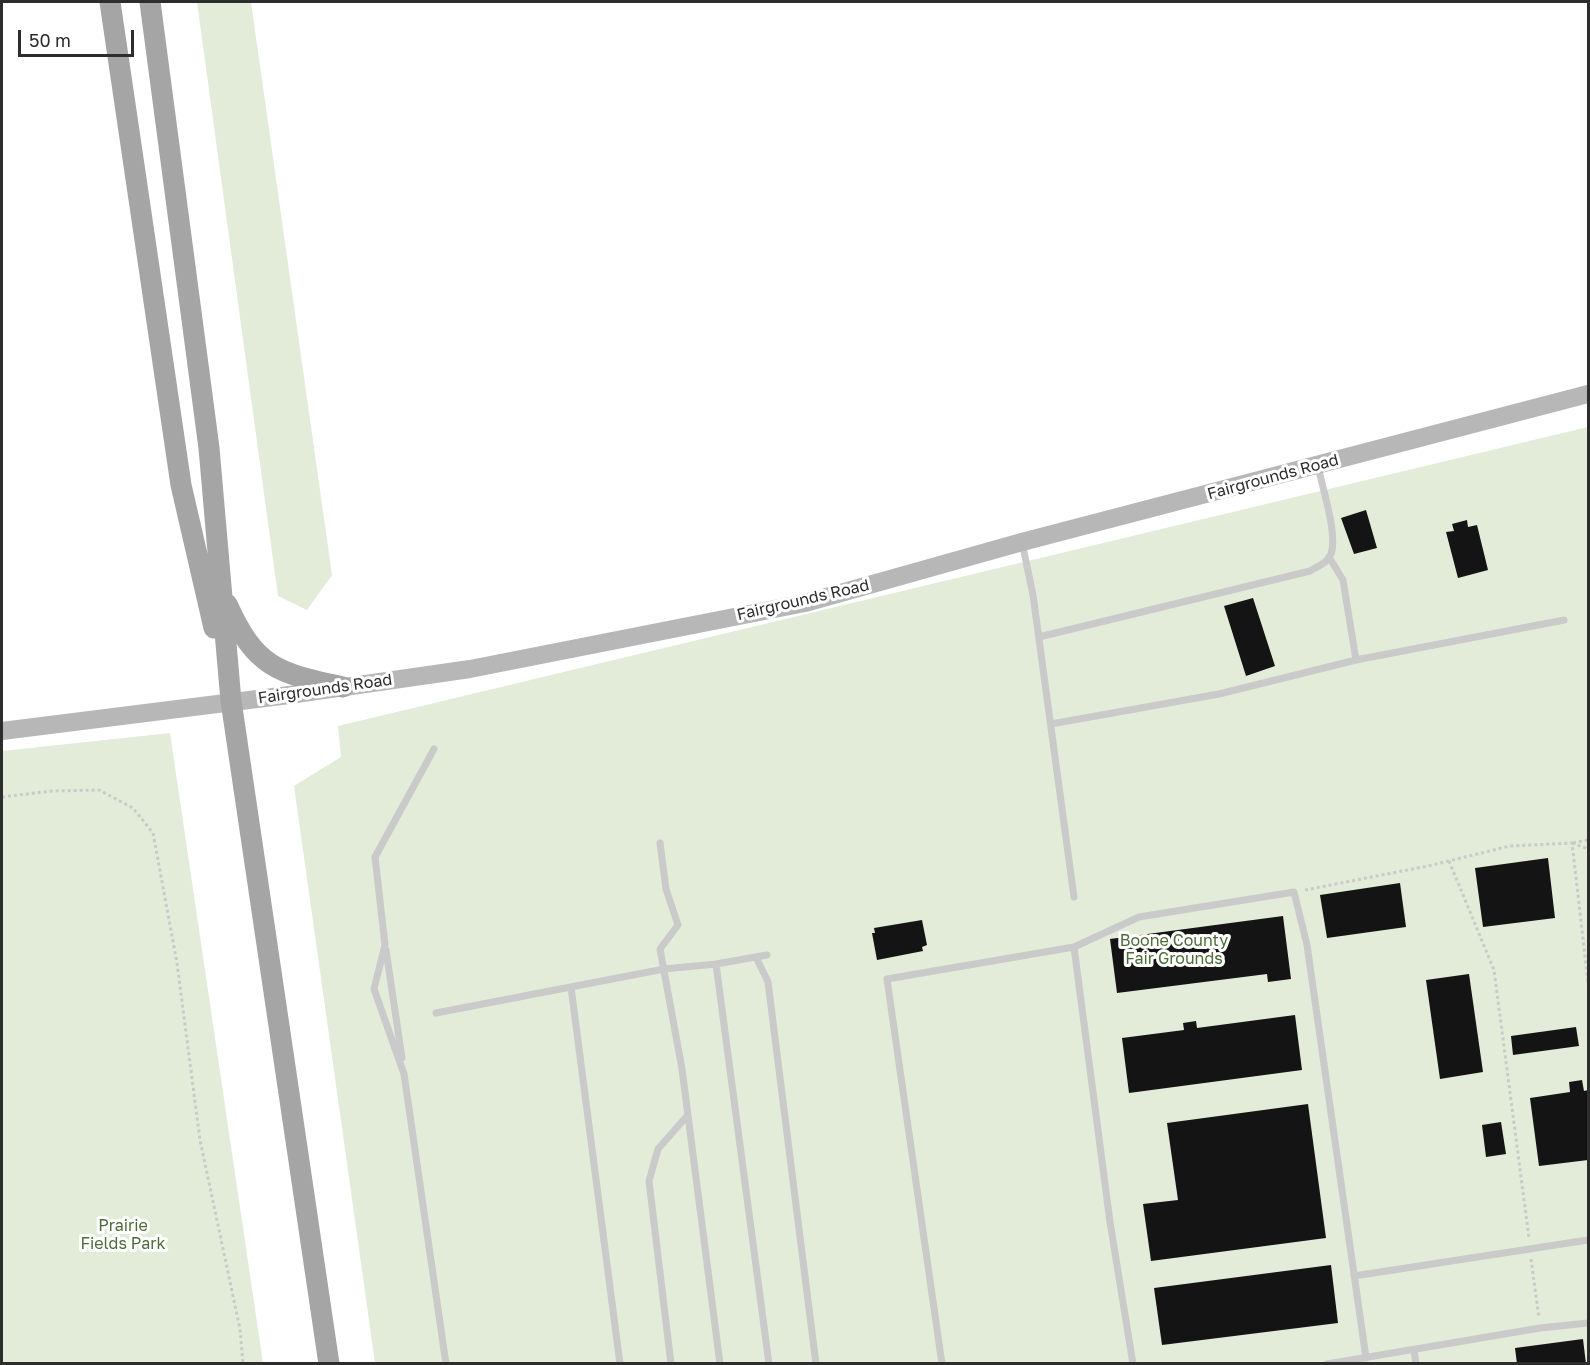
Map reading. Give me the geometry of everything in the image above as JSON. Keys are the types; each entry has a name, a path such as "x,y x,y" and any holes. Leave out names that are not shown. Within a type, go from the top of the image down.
{"main road":[{"path":"110,2 181,485 231,701"},
{"path":"150,2 209,448 231,701 329,1364"},
{"name":"Fairgrounds Road","path":"2,731 470,669 805,603 1022,543 1588,394"},
{"path":"222,592 236,624 254,649 274,668 294,676 343,687"}],"lane":[{"path":"1318,466 1332,538 1329,557 1343,580 1356,660"},
{"path":"1022,543 1039,637 1074,897"},
{"path":"1039,637 1310,571 1329,557"},
{"path":"1051,724 1219,694 1356,660 1564,620"},
{"path":"434,749 375,857 385,945 446,1364"},
{"path":"660,843 666,889 678,925 660,949 687,1116 720,1364"},
{"path":"942,1364 887,979 1074,947 1139,917 1294,892 1307,945 1366,1358"},
{"path":"385,945 374,989 404,1074"},
{"path":"1074,947 1110,1222 1133,1364"},
{"path":"436,1013 664,969 767,956"},
{"path":"756,957 768,982 816,1364"},
{"path":"716,964 769,1364"},
{"path":"571,987 620,1364"},
{"path":"671,1364 649,1181 658,1149 687,1116"},
{"path":"1354,1276 1588,1240"},
{"path":"1327,1364 1540,1328 1588,1323"},
{"path":"1414,1350 1416,1364"}],"path":[{"path":"2,796 52,791 99,790 133,808 153,833 177,963 200,1140 240,1329 243,1364"},
{"path":"1294,892 1449,861 1510,846 1588,840"},
{"path":"1572,843 1588,849"},
{"path":"1572,843 1588,982"},
{"path":"1449,861 1494,970 1540,1328"}],"green space":[{"path":"197,2 251,2 332,575 307,610 278,596"},
{"name":"Boone County Fair Grounds","path":"1588,427 1588,1363 375,1363 294,786 341,757 338,726"},
{"name":"Prairie Fields Park","path":"170,733 263,1363 2,1363 2,751"}],"building":[{"path":"1366,510 1377,548 1354,554 1341,518"},
{"path":"1467,520 1468,527 1477,525 1488,570 1458,578 1446,532 1454,531 1452,524"},
{"path":"1253,598 1275,666 1246,676 1224,606"},
{"path":"1548,858 1555,918 1483,927 1475,868"},
{"path":"1400,883 1406,927 1327,938 1320,895"},
{"path":"1283,916 1291,979 1268,982 1267,974 1117,993 1110,939"},
{"path":"922,920 927,945 922,947 923,951 877,960 872,933 875,933 874,928"},
{"path":"1469,974 1483,1072 1440,1079 1426,980"},
{"path":"1295,1015 1302,1070 1129,1093 1122,1038 1184,1030 1183,1023 1196,1021 1197,1028"},
{"path":"1576,1027 1579,1046 1513,1055 1511,1036"},
{"path":"1582,1080 1584,1091 1588,1090 1588,1160 1539,1166 1530,1098 1570,1092 1569,1082"},
{"path":"1308,1104 1326,1238 1151,1261 1143,1204 1178,1200 1167,1123"},
{"path":"1501,1122 1506,1154 1486,1157 1482,1125"},
{"path":"1331,1265 1338,1323 1162,1345 1154,1288"},
{"path":"1583,1339 1586,1364 1517,1364 1515,1348"}]}
